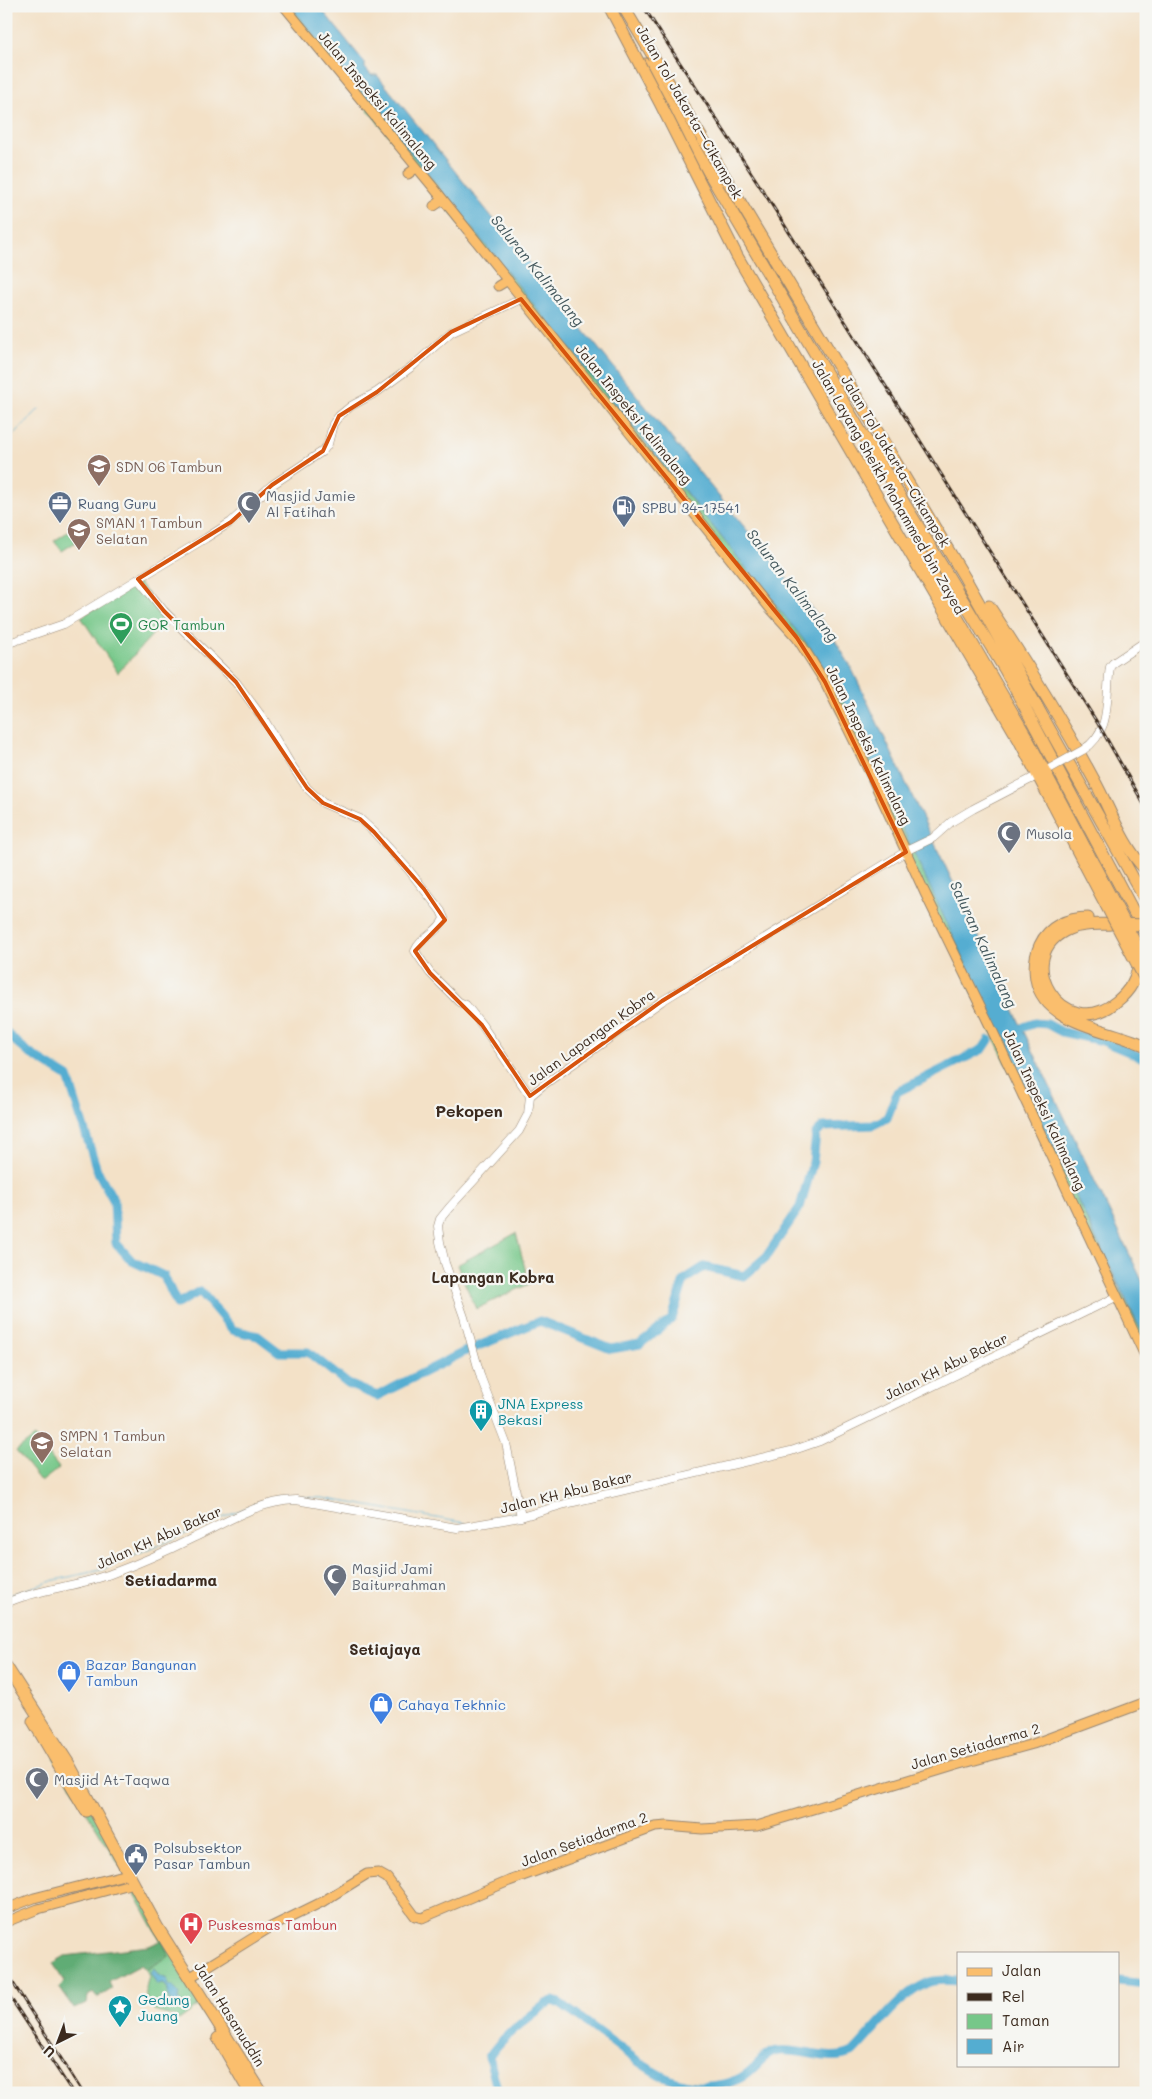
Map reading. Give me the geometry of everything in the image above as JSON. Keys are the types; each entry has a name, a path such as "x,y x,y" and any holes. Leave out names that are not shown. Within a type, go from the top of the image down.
{"highway":[{"name":"Jalan Tol Jakarta–Cikampek","path":"610,6 852,417 1005,670 1146,935"},
{"name":"Jalan Layang Sheikh Mohammed bin Zayed","path":"610,6 737,256 1018,738 1146,981"},
{"name":"Jalan Layang Sheikh Mohammed bin Zayed","path":"617,6 744,255 1026,736 1146,963"},
{"name":"Jalan Tol Jakarta–Cikampek","path":"622,6 965,578 1146,901"},
{"path":"965,578 974,586 988,605 1049,700 1094,778 1129,847 1146,870"},
{"path":"1005,670 1004,682 1102,870 1136,942 1138,951 1138,968 1133,983 1127,992 1112,1006 1100,1012 1080,1013 1063,1007 1050,994 1042,969 1043,958 1054,939 1069,929 1111,920 1146,925"},
{"path":"1146,918 1070,920 1051,930 1041,944 1036,958 1037,984 1041,994 1049,1004 1066,1018 1130,1038 1146,1046"},
{"name":"Jalan Hasanuddin","path":"6,1666 21,1696 189,1978 262,2093"},
{"name":"Jalan Hasanuddin","path":"6,1676 21,1696"},
{"name":"Jalan Hasanuddin","path":"58,1756 173,1963 250,2093"}],"main road":[{"name":"Jalan Inspeksi Kalimalang","path":"284,6 508,280 521,299 564,349 769,607 797,638 825,682 908,850 1146,1358"},
{"path":"364,121 372,115"},
{"path":"408,174 416,168"},
{"path":"434,206 443,200"},
{"path":"498,286 508,280"},
{"name":"Jalan Setiadarma 2","path":"189,1978 269,1928 322,1902 367,1874 378,1873 387,1878 415,1916 422,1918 509,1881 655,1827 668,1826 702,1829 757,1826 948,1767 1034,1744 1146,1702"},
{"path":"6,1909 34,1898 127,1880"},
{"path":"6,1922 38,1908 127,1880"}],"street":[{"path":"6,644 64,624 231,522 272,485 323,451 328,444 333,424 351,406 377,392 414,365 451,332 521,299"},
{"path":"138,578 164,611 233,679 265,721 307,788 323,803 360,820 374,832 408,869 441,911 443,920 420,943 415,951 430,973 459,1002 466,1005 482,1025 530,1096"},
{"name":"Jalan Lapangan Kobra","path":"521,1516 506,1443 481,1378 464,1317 443,1258 438,1226 440,1219 520,1131 528,1114 530,1096 542,1086 662,1001 908,850 933,838 951,822 1083,750 1095,740 1104,723 1110,668 1113,662 1146,641"},
{"name":"Jalan KH Abu Bakar","path":"6,1603 25,1596 76,1585 111,1574 192,1539 262,1505 280,1500 296,1500 457,1528 521,1516 806,1447 1116,1297"}],"highlighted area":[{"path":"521,299 797,638 825,682 906,852 662,1001 530,1096 482,1025 430,973 415,951 445,920 424,889 374,832 360,819 323,803 307,788 236,682 164,611 138,579 231,522 272,485 323,451 339,416 377,392 451,332"}],"green space":[{"path":"284,6 290,6 347,76 354,77 358,88 719,534 810,648 836,686 1122,1295 1146,1341 1146,1358 899,837 813,661"},
{"path":"72,529 79,540 62,551 54,541"},
{"name":"GOR Tambun","path":"138,582 168,617 118,673 81,617"},
{"name":"Lapangan Kobra","path":"516,1233 529,1284 476,1309 457,1265"},
{"path":"35,1437 59,1468 41,1482 16,1451"},
{"path":"62,1754 189,1978 232,2061 198,2006 179,2020 157,2011 149,2004 146,1989 149,1977 146,1970 169,1956 122,1870 54,1758"},
{"path":"162,1940 169,1956 146,1970 141,1965 109,1982 112,1989 97,1998 93,1993 88,1996 87,2003 74,2009 59,1987 64,1982 53,1963 65,1956 149,1946"}],"water":[{"path":"290,6 319,6 365,63 365,68 371,75 377,75 827,627 850,665 1146,1289 1146,1341 1040,1123 836,686 810,648 358,88 354,78 347,76"},
{"path":"154,1969 158,1975 167,1979 169,1986 173,1986 179,1994 178,2000 183,2004 180,2007 176,2008 168,1998 168,1989 164,1984 157,1985 150,1973"}],"waterway":[{"path":"6,443 39,409"},
{"path":"1024,1027 1035,1023 1047,1024 1062,1032 1103,1041 1146,1059"},
{"path":"6,1033 29,1053 68,1077 97,1170 114,1201 116,1243 132,1261 164,1276 177,1304 200,1291 233,1330 258,1336 279,1352 308,1352 348,1384 377,1396 468,1350"},
{"path":"476,1347 540,1321 611,1349 640,1344 672,1319 684,1280 704,1267 744,1276 766,1257 800,1207 813,1162 816,1134 823,1127 873,1125 887,1118 897,1092 983,1049 989,1040"},
{"path":"6,1596 55,1580 101,1570 277,1496 323,1498 465,1523"},
{"path":"493,1518 515,1512"},
{"path":"498,2093 489,2057 515,2028 546,2004 553,2001 559,2003 592,2026 650,2069 677,2082 692,2086 707,2086 735,2081 773,2052 788,2051 826,2056 844,2055 853,2052 887,2014 916,1989 934,1981 957,1981"},
{"path":"1120,1981 1146,1984"}],"railway":[{"path":"643,6 765,194 1100,727 1146,808"},
{"path":"6,1972 83,2093"},
{"path":"6,1991 73,2093"}],"place":[{"name":"SDN 06 Tambun","path":"99,487"},
{"name":"Ruang Guru","path":"60,524"},
{"name":"Masjid Jamie Al Fatihah","path":"249,524"},
{"name":"SPBU 34-17541","path":"624,528"},
{"name":"SMAN 1 Tambun Selatan","path":"79,551"},
{"name":"GOR Tambun","path":"121,645"},
{"name":"Musola","path":"1009,854"},
{"name":"JNA Express Bekasi","path":"481,1432"},
{"name":"SMPN 1 Tambun Selatan","path":"42,1464"},
{"name":"Masjid Jami Baiturrahman","path":"335,1597"},
{"name":"Bazar Bangunan Tambun","path":"69,1693"},
{"name":"Cahaya Tekhnic","path":"381,1725"},
{"name":"Masjid At-Taqwa","path":"37,1800"},
{"name":"Polsubsektor Pasar Tambun","path":"136,1876"},
{"name":"Puskesmas Tambun","path":"191,1945"},
{"name":"Gedung Juang","path":"120,2028"}],"district":[{"name":"Pekopen","path":"469,1110"},
{"name":"Lapangan Kobra","path":"493,1277"},
{"name":"Setiadarma","path":"171,1579"},
{"name":"Setiajaya","path":"385,1649"}],"water label":[{"name":"Saluran Kalimalang","path":"538,270"},
{"name":"Saluran Kalimalang","path":"793,585"},
{"name":"Saluran Kalimalang","path":"984,944"}]}
